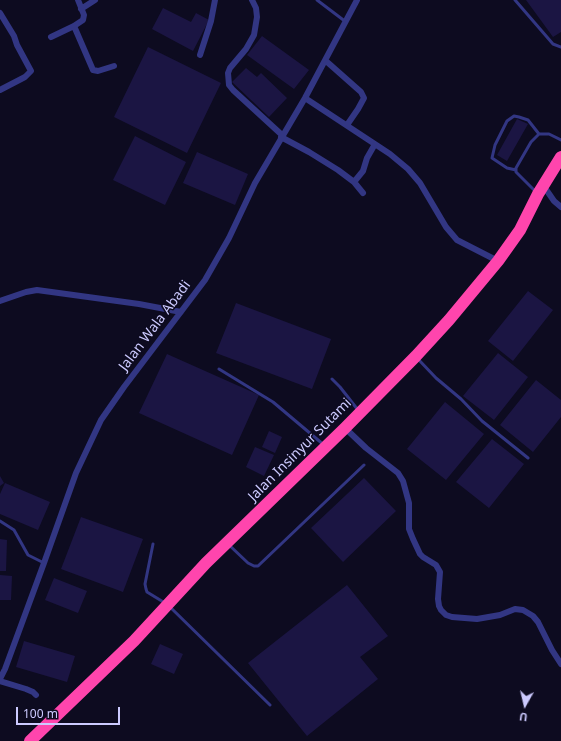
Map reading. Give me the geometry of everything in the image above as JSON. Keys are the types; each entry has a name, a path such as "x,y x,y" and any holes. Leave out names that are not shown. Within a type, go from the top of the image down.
{"highway":[{"name":"Jalan Insinyur Sutami","path":"30,741 134,641 227,543 326,447 416,356 471,295 498,261 520,230 541,189 561,157"}],"street":[{"path":"51,37 83,20 84,15 78,0"},
{"path":"81,9 95,0"},
{"path":"200,55 211,21 215,0"},
{"path":"252,0 256,8 257,17 254,35 246,49 230,68 228,73 229,85 282,136 338,170 354,182 363,193"},
{"name":"Jalan Wala Abadi","path":"0,680 76,473 101,420 124,387 205,280 229,238 255,183 326,61 357,0"},
{"path":"0,13 14,36 17,45 31,71 25,77 1,87"},
{"path":"74,26 93,70 98,71 114,66"},
{"path":"326,61 361,92 364,98 347,125"},
{"path":"305,98 390,154 408,169 420,183 446,226 457,240 498,261"},
{"path":"354,182 363,171 367,158 375,144"},
{"path":"541,189 561,207"},
{"path":"0,301 26,292 37,290 139,304 182,312"},
{"path":"345,428 366,448 398,473 403,481 409,503 409,529 413,539 420,554 436,565 440,572 438,599 441,610 446,615 452,617 477,619 500,615 515,609 523,610 533,616 538,622 561,664"},
{"path":"0,680 33,692 36,696"}],"lane":[{"path":"316,0 346,22"},
{"path":"514,0 553,44 561,47"},
{"path":"516,170 507,168 492,158 495,145 507,121 514,116 528,120 539,134"},
{"path":"516,170 531,142 539,134 549,134 561,140"},
{"path":"516,170 518,175 541,189"},
{"path":"416,356 436,378 461,399 482,420 528,458"},
{"path":"219,369 273,402 326,447"},
{"path":"332,379 360,412"},
{"path":"227,543 248,563 258,566 364,465"},
{"path":"0,520 14,530 28,555 44,563"},
{"path":"153,544 145,584 147,592 168,605 270,705"}],"building":[{"path":"526,0 561,0 561,32 553,37"},
{"path":"163,8 191,22 196,13 209,20 193,51 152,29"},
{"path":"262,36 309,70 294,89 247,55"},
{"path":"148,47 221,83 187,153 114,117"},
{"path":"246,68 257,77 261,73 287,98 269,117 232,82"},
{"path":"517,119 528,124 507,161 497,155"},
{"path":"135,136 186,162 165,205 113,180"},
{"path":"197,152 248,174 235,205 183,183"},
{"path":"528,291 553,310 513,361 488,341"},
{"path":"236,303 331,339 312,389 216,353"},
{"path":"498,353 528,377 494,420 463,396"},
{"path":"167,354 259,395 232,455 139,413"},
{"path":"536,380 561,400 561,417 533,452 500,425"},
{"path":"445,402 484,434 446,480 407,449"},
{"path":"269,431 282,437 275,453 262,447"},
{"path":"492,439 524,464 489,508 456,482"},
{"path":"255,447 274,455 264,476 246,467"},
{"path":"0,476 4,483 0,486"},
{"path":"364,478 396,511 343,562 311,528"},
{"path":"5,483 50,502 38,530 0,514 0,494"},
{"path":"81,517 143,539 123,592 61,569"},
{"path":"0,539 7,540 6,571 0,571"},
{"path":"0,575 12,576 11,600 0,600"},
{"path":"54,578 87,591 78,613 45,600"},
{"path":"347,585 388,636 360,657 378,679 307,736 248,663"},
{"path":"24,641 75,656 67,682 16,667"},
{"path":"160,644 183,654 174,674 151,664"}]}
